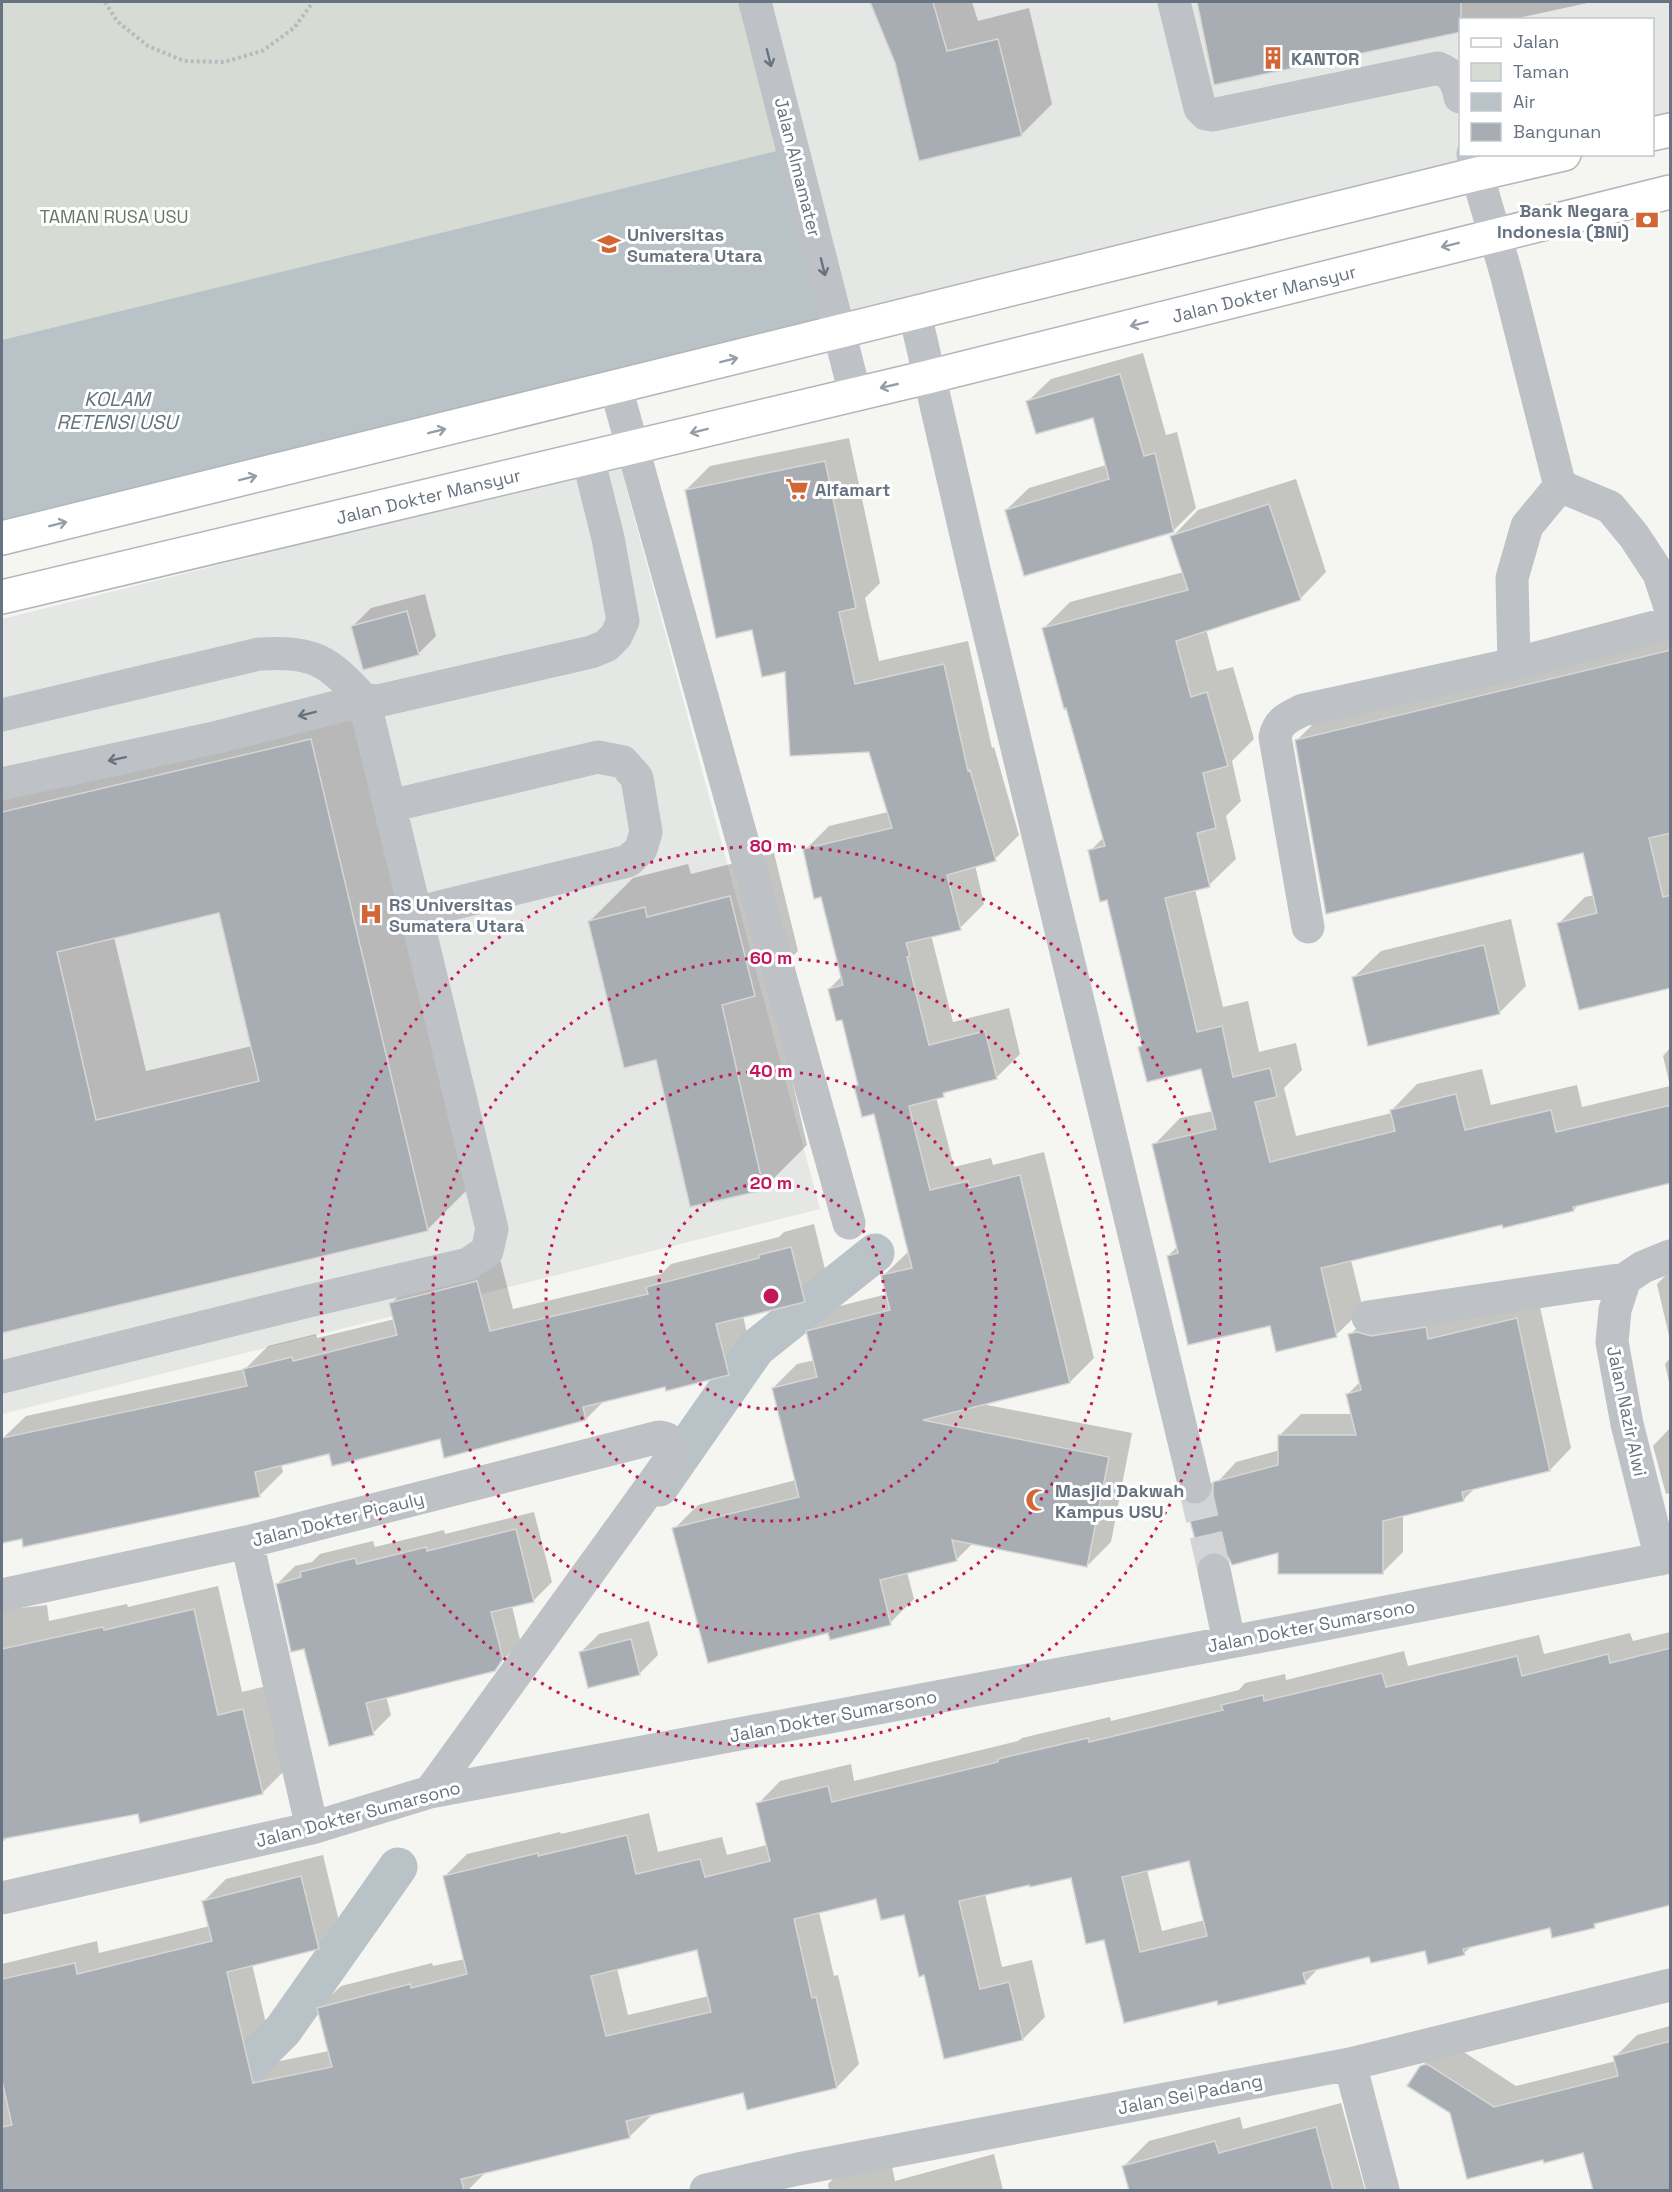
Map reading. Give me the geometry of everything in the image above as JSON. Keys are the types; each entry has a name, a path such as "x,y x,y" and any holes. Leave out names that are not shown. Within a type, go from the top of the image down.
{"main road":[{"path":"1654,135 1671,130"},
{"path":"2,538 915,314 1475,164 1546,156"},
{"name":"Jalan Dokter Mansyur","path":"2,597 928,377 1671,192"}],"street":[{"name":"Jalan Almamater","path":"755,2 840,333"},
{"path":"1174,2 1200,108 1206,114 1212,115 1438,68 1451,74 1459,88"},
{"path":"1475,164 1496,234 1560,486"},
{"path":"915,314 928,377 1195,1487"},
{"path":"840,333 855,394"},
{"path":"616,388 849,1223"},
{"path":"2,784 218,737 364,700 378,701 591,652 606,645 616,636 623,621 608,538 588,458"},
{"path":"1560,486 1610,507 1634,536 1659,574 1671,607"},
{"path":"1514,664 1512,578 1527,526 1560,486"},
{"path":"1308,927 1275,737 1277,727 1286,718 1303,710 1514,664 1671,623"},
{"path":"2,716 259,654 303,655 338,672 364,700 492,1229 487,1251 468,1264 2,1377"},
{"path":"390,806 598,757 623,762 637,778 646,832 641,849 628,861 415,913"},
{"path":"1368,1317 1625,1279 1643,1267 1671,1256"},
{"name":"Jalan Nazir Alwi","path":"1625,1279 1615,1310 1612,1341 1627,1424 1666,1558"},
{"name":"Jalan Dokter Picauly","path":"2,1595 247,1542 659,1437 672,1442 675,1449 673,1456 430,1792"},
{"path":"247,1542 312,1828"},
{"name":"Jalan Dokter Sumarsono","path":"2,1898 312,1828 430,1792 1666,1558"},
{"path":"1214,1570 1229,1641"},
{"name":"Jalan Sei Padang","path":"706,2190 801,2180 1350,2064 1671,1985"},
{"path":"1350,2064 1383,2190"}],"path":[{"path":"105,2 117,21 148,46 184,61 224,62 262,51 294,28 313,2"}],"shaded area":[{"name":"Universitas Sumatera Utara","path":"2,2 1670,2 1670,136 1654,141 1654,18 1459,18 1459,156 1589,156 840,333 2,538"},
{"name":"RS Universitas Sumatera Utara","path":"620,465 820,1209 2,1414 2,619"}],"green space":[{"name":"TAMAN RUSA USU","path":"2,2 755,2 793,147 2,340"}],"water":[{"name":"KOLAM RETENSI USU","path":"793,147 840,333 2,538 2,340"}],"building":[{"path":"870,2 933,2 947,51 998,39 1022,136 919,161 895,63"},
{"name":"KANTOR","path":"1197,2 1461,2 1459,32 1214,85"},
{"path":"1120,374 1144,456 1155,453 1174,532 1024,576 1005,510 1109,479 1093,418 1036,434 1026,401"},
{"path":"825,461 856,608 839,612 855,684 944,664 968,771 970,770 996,861 947,875 961,930 906,943 910,956 907,957 929,1045 985,1031 997,1079 943,1093 944,1097 909,1106 930,1190 968,1181 969,1188 1020,1175 1070,1383 923,1420 1109,1457 1087,1567 952,1540 957,1561 880,1580 891,1625 830,1640 828,1633 708,1663 672,1528 799,1497 772,1388 817,1377 806,1331 890,1310 881,1275 912,1268 874,1114 862,1117 854,1086 858,1085 842,1020 836,1021 828,989 843,985 821,897 814,899 803,849 892,828 869,752 790,756 785,672 762,677 752,630 716,638 685,490"},
{"path":"1269,504 1301,600 1176,641 1191,697 1207,692 1228,766 1203,773 1216,828 1197,833 1210,887 1165,898 1197,1032 1222,1026 1233,1077 1270,1068 1277,1097 1255,1102 1270,1162 1395,1131 1390,1110 1456,1094 1465,1130 1551,1110 1556,1132 1671,1105 1671,1183 1573,1207 1574,1211 1503,1228 1502,1225 1321,1268 1337,1337 1276,1352 1270,1326 1188,1345 1167,1256 1178,1253 1152,1144 1216,1129 1201,1069 1147,1082 1138,1047 1142,1046 1107,900 1100,902 1088,850 1105,846 1042,628 1188,590 1170,536"},
{"path":"407,611 419,655 363,670 351,626"},
{"path":"1671,650 1671,833 1649,838 1663,897 1671,895 1671,988 1579,1010 1557,923 1597,913 1583,853 1326,914 1295,740"},
{"path":"311,739 428,1231 2,1333 2,812","holes":["219,913 259,1081 96,1120 57,952"]},
{"path":"730,896 755,996 722,1005 764,1190 690,1207 656,1060 624,1068 588,921 645,907 647,917"},
{"path":"1484,945 1500,1014 1368,1046 1352,977"},
{"path":"791,1247 805,1302 716,1324 729,1375 666,1391 665,1387 583,1407 586,1420 444,1458 440,1439 332,1466 329,1454 255,1472 260,1497 23,1547 22,1539 2,1543 2,1438 247,1386 243,1369 292,1357 293,1361 397,1335 389,1303 477,1281 490,1331 648,1294 646,1287 759,1258 759,1255"},
{"path":"1517,1318 1550,1471 1462,1492 1464,1501 1383,1521 1383,1574 1278,1574 1278,1553 1232,1565 1228,1557 1219,1552 1210,1552 1200,1558 1185,1502 1190,1505 1200,1505 1207,1501 1213,1493 1213,1482 1278,1465 1278,1435 1356,1435 1346,1394 1361,1390 1348,1334 1357,1332 1371,1336 1426,1327 1428,1339"},
{"path":"516,1529 534,1602 491,1612 503,1659 495,1671 366,1703 374,1735 329,1746 304,1649 291,1652 276,1584 301,1577 300,1572 355,1558 357,1564 426,1547 427,1551"},
{"path":"194,1609 218,1715 243,1709 263,1794 140,1823 138,1814 2,1839 2,1649 103,1627 104,1630"},
{"path":"631,1639 640,1675 588,1688 579,1652"},
{"path":"1671,1648 1671,1905 1594,1924 1595,1928 1552,1938 1550,1928 1463,1949 1465,1955 1428,1964 1425,1951 1371,1963 1369,1957 1303,1973 1306,1984 1218,2005 1217,2001 1124,2023 1104,1940 1086,1944 1071,1878 1030,1887 1029,1885 959,1901 980,1989 1009,1982 1023,2040 944,2059 924,1975 919,1977 904,1915 881,1920 876,1899 794,1919 812,1998 816,1997 837,2088 747,2110 743,2093 626,2121 630,2138 461,2179 464,2190 2,2190 2,2127 12,2125 2,2081 2,1979 75,1963 77,1974 212,1941 202,1901 301,1876 319,1949 227,1972 253,2083 332,2067 317,2008 410,1984 411,1988 467,1974 443,1876 627,1835 636,1874 700,1859 705,1877 770,1861 756,1803 828,1786 832,1802 998,1762 998,1759 1088,1738 1089,1742 1223,1710 1221,1705 1263,1695 1264,1701 1382,1673 1386,1687 1517,1656 1522,1676 1608,1654 1610,1663","holes":["1189,1861 1207,1936 1140,1952 1122,1877","697,1950 711,2012 606,2036 591,1976"]},
{"path":"1671,2041 1671,2190 1593,2190 1583,2153 1544,2163 1543,2160 1467,2179 1450,2113 1407,2086 1420,2066 1427,2064 1494,2107 1618,2076 1613,2056"},
{"path":"1316,2127 1333,2190 1129,2190 1122,2166 1215,2141 1219,2153"}],"waterway":[{"path":"659,1487 756,1348 875,1253"},
{"path":"211,2102 283,2030 398,1867"}],"tunnel":[{"path":"1195,1487 1214,1570"}],"place":[{"name":"KANTOR","path":"1273,58"},
{"name":"Bank Negara Indonesia (BNI)","path":"1647,220"},
{"name":"Universitas Sumatera Utara","path":"609,244"},
{"name":"Alfamart","path":"797,489"},
{"name":"RS Universitas Sumatera Utara","path":"371,914"},
{"name":"Masjid Dakwah Kampus USU","path":"1037,1500"}]}
